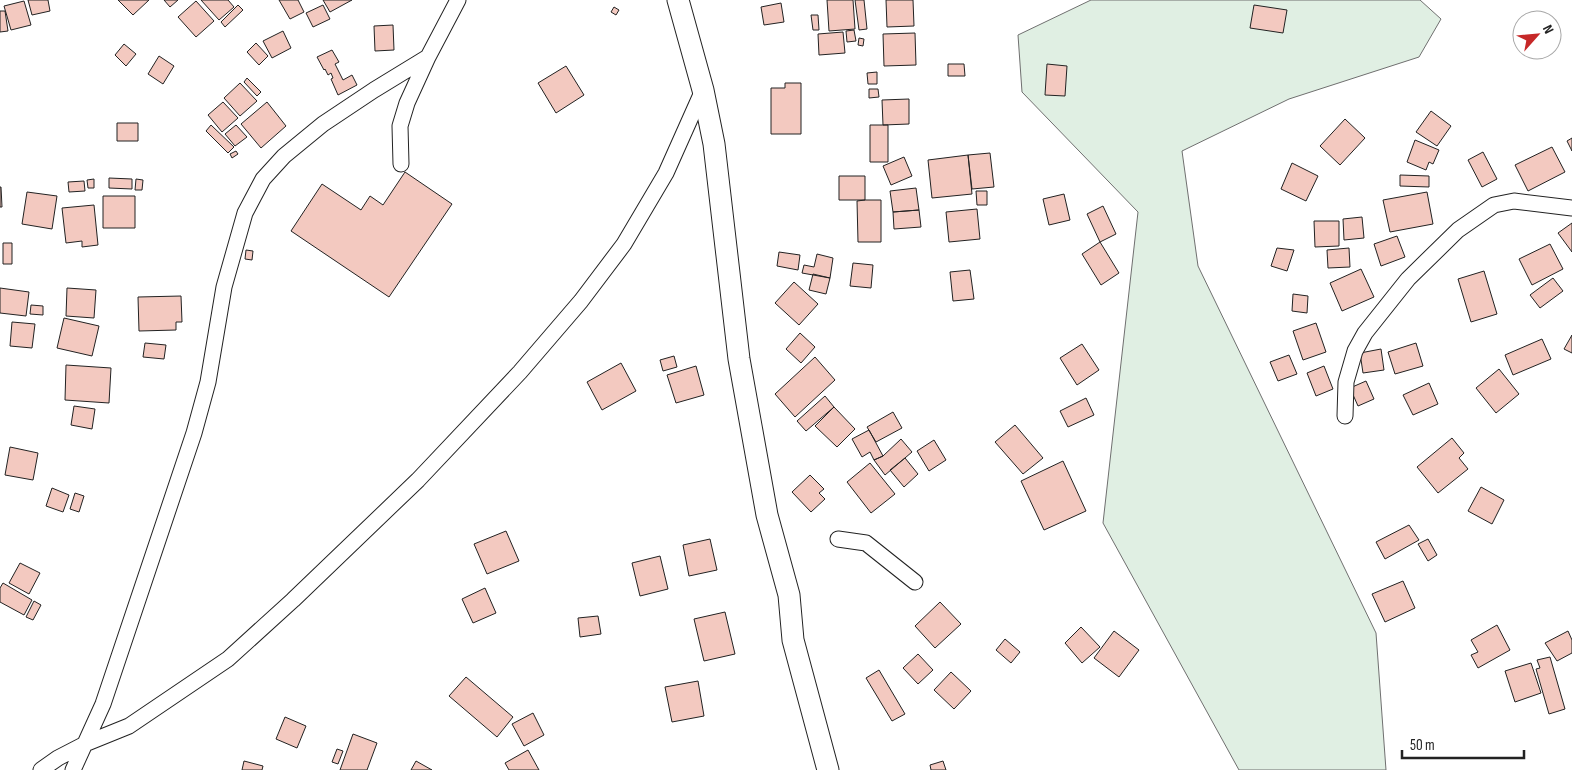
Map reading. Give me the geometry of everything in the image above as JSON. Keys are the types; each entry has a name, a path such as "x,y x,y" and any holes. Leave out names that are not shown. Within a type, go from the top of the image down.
{"main road":[{"path":"678,0 703,90 714,144 739,359 764,496 789,595 793,640 828,770"}],"street":[{"path":"401,164 400,126 407,103 428,57 458,0"},
{"path":"73,770 87,743 103,704 194,433 208,382 224,287 245,213 263,179 284,156 323,124 428,57"},
{"path":"42,770 58,758 87,743 129,726 228,659 293,600 418,480 520,372 581,301 624,244 666,173 703,90"},
{"path":"1345,416 1346,382 1355,351 1365,333 1408,278 1458,230 1494,205 1514,201 1572,208"},
{"path":"838,539 866,543 916,582"}],"green space":[{"path":"1091,0 1420,0 1441,19 1419,57 1289,99 1182,151 1198,266 1376,633 1386,770 1239,770 1103,523 1138,212 1022,92 1018,35"}],"building":[{"path":"28,0 48,0 50,11 32,15"},
{"path":"118,0 149,0 133,15"},
{"path":"164,0 178,0 170,7"},
{"path":"201,0 228,0 234,7 219,20"},
{"path":"279,0 298,0 304,12 290,19"},
{"path":"323,0 352,0 330,12"},
{"path":"827,0 853,0 855,29 829,31"},
{"path":"855,0 864,0 867,29 859,30"},
{"path":"886,0 913,0 914,26 887,27"},
{"path":"24,1 31,25 11,30 4,6"},
{"path":"196,1 214,21 196,37 178,17"},
{"path":"781,3 784,22 764,25 761,7"},
{"path":"238,5 243,10 225,27 221,22"},
{"path":"323,5 330,19 313,27 306,13"},
{"path":"1254,5 1287,10 1283,33 1250,28"},
{"path":"614,7 619,10 616,15 611,12"},
{"path":"0,11 5,11 8,31 0,32"},
{"path":"811,15 818,15 819,30 813,30"},
{"path":"393,25 394,50 375,51 374,26"},
{"path":"854,30 856,41 847,42 846,31"},
{"path":"283,31 291,48 272,58 263,41"},
{"path":"843,32 845,53 819,55 818,34"},
{"path":"915,33 916,65 884,66 883,34"},
{"path":"859,38 864,39 863,46 858,45"},
{"path":"256,43 268,56 259,65 247,52"},
{"path":"124,44 136,54 126,66 115,55"},
{"path":"332,50 339,62 335,64 343,80 352,75 357,85 338,95 331,79 333,78 331,73 328,75 317,57"},
{"path":"159,56 174,66 163,84 148,74"},
{"path":"948,64 964,64 965,76 948,76"},
{"path":"1047,64 1067,66 1065,96 1045,95"},
{"path":"566,66 584,95 556,113 538,83"},
{"path":"877,72 877,84 868,84 867,73"},
{"path":"247,78 261,92 257,96 244,82"},
{"path":"240,83 257,101 240,116 224,98"},
{"path":"785,83 801,83 801,134 771,134 771,88 785,88"},
{"path":"869,89 878,89 879,97 869,98"},
{"path":"909,99 909,124 883,125 882,100"},
{"path":"223,102 238,118 222,132 208,115"},
{"path":"267,102 286,126 261,148 241,124"},
{"path":"1431,111 1451,126 1437,146 1416,132"},
{"path":"1345,119 1365,138 1340,165 1320,146"},
{"path":"117,123 138,123 138,141 117,141"},
{"path":"211,125 234,147 228,153 206,131"},
{"path":"236,125 247,137 235,146 225,134"},
{"path":"870,125 888,125 888,162 870,162"},
{"path":"1572,138 1572,151 1567,141"},
{"path":"1415,140 1439,150 1433,164 1429,162 1426,170 1407,162"},
{"path":"1552,147 1565,172 1528,191 1515,165"},
{"path":"236,151 238,154 232,158 230,154"},
{"path":"1483,152 1497,179 1482,187 1468,160"},
{"path":"990,153 994,187 972,189 968,155"},
{"path":"968,155 972,194 932,198 928,160"},
{"path":"904,157 912,176 891,185 883,166"},
{"path":"1292,163 1318,176 1306,201 1281,189"},
{"path":"405,172 452,204 389,297 291,231 322,184 361,210 370,196 383,205"},
{"path":"1400,175 1429,176 1429,187 1400,186"},
{"path":"839,176 865,176 865,200 839,200"},
{"path":"109,178 132,179 132,189 109,188"},
{"path":"94,179 94,188 88,188 87,180"},
{"path":"136,179 143,180 142,190 135,190"},
{"path":"84,181 85,191 69,192 68,182"},
{"path":"1,187 2,207 0,207"},
{"path":"916,188 919,210 893,212 890,191"},
{"path":"976,191 987,191 987,205 977,205"},
{"path":"27,192 57,196 52,229 22,224"},
{"path":"1427,192 1433,224 1390,232 1383,200"},
{"path":"1064,194 1070,220 1049,225 1043,199"},
{"path":"103,196 135,196 135,228 103,228"},
{"path":"881,200 881,242 858,242 857,201"},
{"path":"94,205 98,245 82,247 82,241 66,243 62,208"},
{"path":"1103,206 1116,234 1100,242 1087,214"},
{"path":"977,209 980,239 949,242 946,212"},
{"path":"919,210 921,227 894,229 893,212"},
{"path":"1362,217 1364,238 1344,240 1343,219"},
{"path":"1314,221 1339,221 1339,246 1315,247"},
{"path":"1572,223 1572,252 1558,233"},
{"path":"1397,236 1405,257 1381,266 1374,244"},
{"path":"1100,242 1119,273 1101,285 1082,254"},
{"path":"3,243 12,243 12,264 3,264"},
{"path":"1550,244 1563,269 1532,285 1519,259"},
{"path":"1277,248 1294,250 1287,271 1271,266"},
{"path":"1349,248 1350,267 1328,268 1327,250"},
{"path":"246,250 253,251 252,260 245,259"},
{"path":"779,252 800,255 798,270 777,266"},
{"path":"817,254 833,258 830,278 802,273 804,265 814,267"},
{"path":"853,263 873,265 871,288 850,286"},
{"path":"1361,269 1374,297 1342,311 1330,283"},
{"path":"970,270 974,299 953,301 950,272"},
{"path":"1484,271 1497,314 1471,322 1458,279"},
{"path":"813,274 830,278 826,294 809,290"},
{"path":"1553,278 1563,291 1540,308 1530,295"},
{"path":"794,282 818,304 799,325 775,303"},
{"path":"0,288 29,292 26,316 0,313"},
{"path":"67,288 96,290 94,318 66,316"},
{"path":"1293,294 1308,296 1307,313 1292,311"},
{"path":"181,296 182,322 176,322 176,330 139,331 138,297"},
{"path":"31,305 43,306 43,315 30,314"},
{"path":"64,318 99,326 92,356 57,348"},
{"path":"12,322 35,324 32,348 10,346"},
{"path":"1316,323 1326,352 1303,360 1293,331"},
{"path":"800,333 815,347 801,363 786,349"},
{"path":"1572,335 1572,353 1564,349"},
{"path":"1542,339 1551,359 1513,375 1505,355"},
{"path":"145,343 166,345 164,359 143,357"},
{"path":"1416,343 1423,366 1395,374 1388,352"},
{"path":"1082,344 1099,370 1077,385 1060,358"},
{"path":"1381,349 1384,370 1363,373 1360,353"},
{"path":"1289,355 1297,374 1278,381 1270,362"},
{"path":"674,356 677,367 663,371 660,360"},
{"path":"815,357 835,380 795,417 775,394"},
{"path":"621,363 636,391 602,410 587,382"},
{"path":"66,365 111,368 109,403 65,400"},
{"path":"696,366 704,395 676,403 667,375"},
{"path":"1324,366 1333,389 1316,396 1307,373"},
{"path":"1499,369 1519,394 1496,413 1476,388"},
{"path":"1366,381 1374,399 1358,406 1350,388"},
{"path":"1429,383 1438,404 1413,415 1403,395"},
{"path":"825,396 834,407 806,431 797,421"},
{"path":"1086,398 1094,415 1068,427 1060,411"},
{"path":"74,406 95,409 92,429 71,425"},
{"path":"834,407 855,429 837,447 815,426"},
{"path":"893,412 902,428 876,442 867,427"},
{"path":"1015,425 1043,458 1023,474 995,442"},
{"path":"869,430 883,456 874,460 870,452 862,457 852,439"},
{"path":"1452,438 1464,453 1459,458 1468,469 1438,493 1417,467"},
{"path":"901,439 912,452 885,475 874,460 883,456"},
{"path":"934,440 946,460 929,471 917,451"},
{"path":"10,447 38,453 33,480 5,475"},
{"path":"905,458 918,474 904,487 890,470"},
{"path":"1063,461 1086,511 1044,530 1021,481"},
{"path":"870,463 895,494 871,513 847,482"},
{"path":"810,475 824,489 819,493 825,499 811,512 792,492"},
{"path":"1481,487 1504,500 1492,524 1468,511"},
{"path":"52,488 69,495 63,512 46,506"},
{"path":"75,493 84,496 79,512 70,509"},
{"path":"1409,525 1419,540 1385,559 1376,542"},
{"path":"506,531 519,561 487,574 474,544"},
{"path":"710,539 717,570 689,576 683,545"},
{"path":"1428,539 1437,555 1428,561 1418,544"},
{"path":"660,556 668,589 640,596 632,563"},
{"path":"20,563 40,573 29,594 9,583"},
{"path":"1403,581 1415,608 1385,622 1372,594"},
{"path":"3,583 32,600 24,615 0,602 0,588"},
{"path":"485,588 496,613 473,623 462,599"},
{"path":"34,601 41,605 33,620 26,617"},
{"path":"940,602 961,624 935,648 915,626"},
{"path":"725,612 735,654 704,661 694,619"},
{"path":"598,616 601,634 580,637 578,618"},
{"path":"1497,625 1510,650 1478,668 1471,655 1478,652 1471,640"},
{"path":"1081,627 1100,647 1082,663 1065,643"},
{"path":"1114,631 1139,650 1119,677 1094,658"},
{"path":"1568,631 1572,640 1572,653 1557,661 1545,643"},
{"path":"1005,639 1020,652 1011,663 996,650"},
{"path":"918,654 933,670 918,684 903,668"},
{"path":"1550,657 1565,709 1549,714 1536,669 1540,668 1537,660"},
{"path":"1531,663 1541,693 1515,702 1505,671"},
{"path":"879,670 905,714 892,721 866,678"},
{"path":"951,672 971,691 954,709 934,690"},
{"path":"466,677 513,717 497,737 449,696"},
{"path":"698,681 704,716 672,722 665,687"},
{"path":"533,713 544,735 524,746 512,724"},
{"path":"285,717 306,726 297,748 276,739"},
{"path":"353,734 377,743 367,770 340,770"},
{"path":"337,749 343,751 338,764 332,762"},
{"path":"528,750 539,770 509,770 505,763"},
{"path":"244,761 263,766 262,770 242,770"},
{"path":"416,761 432,770 411,770"},
{"path":"943,761 946,770 931,770 930,765"}]}
